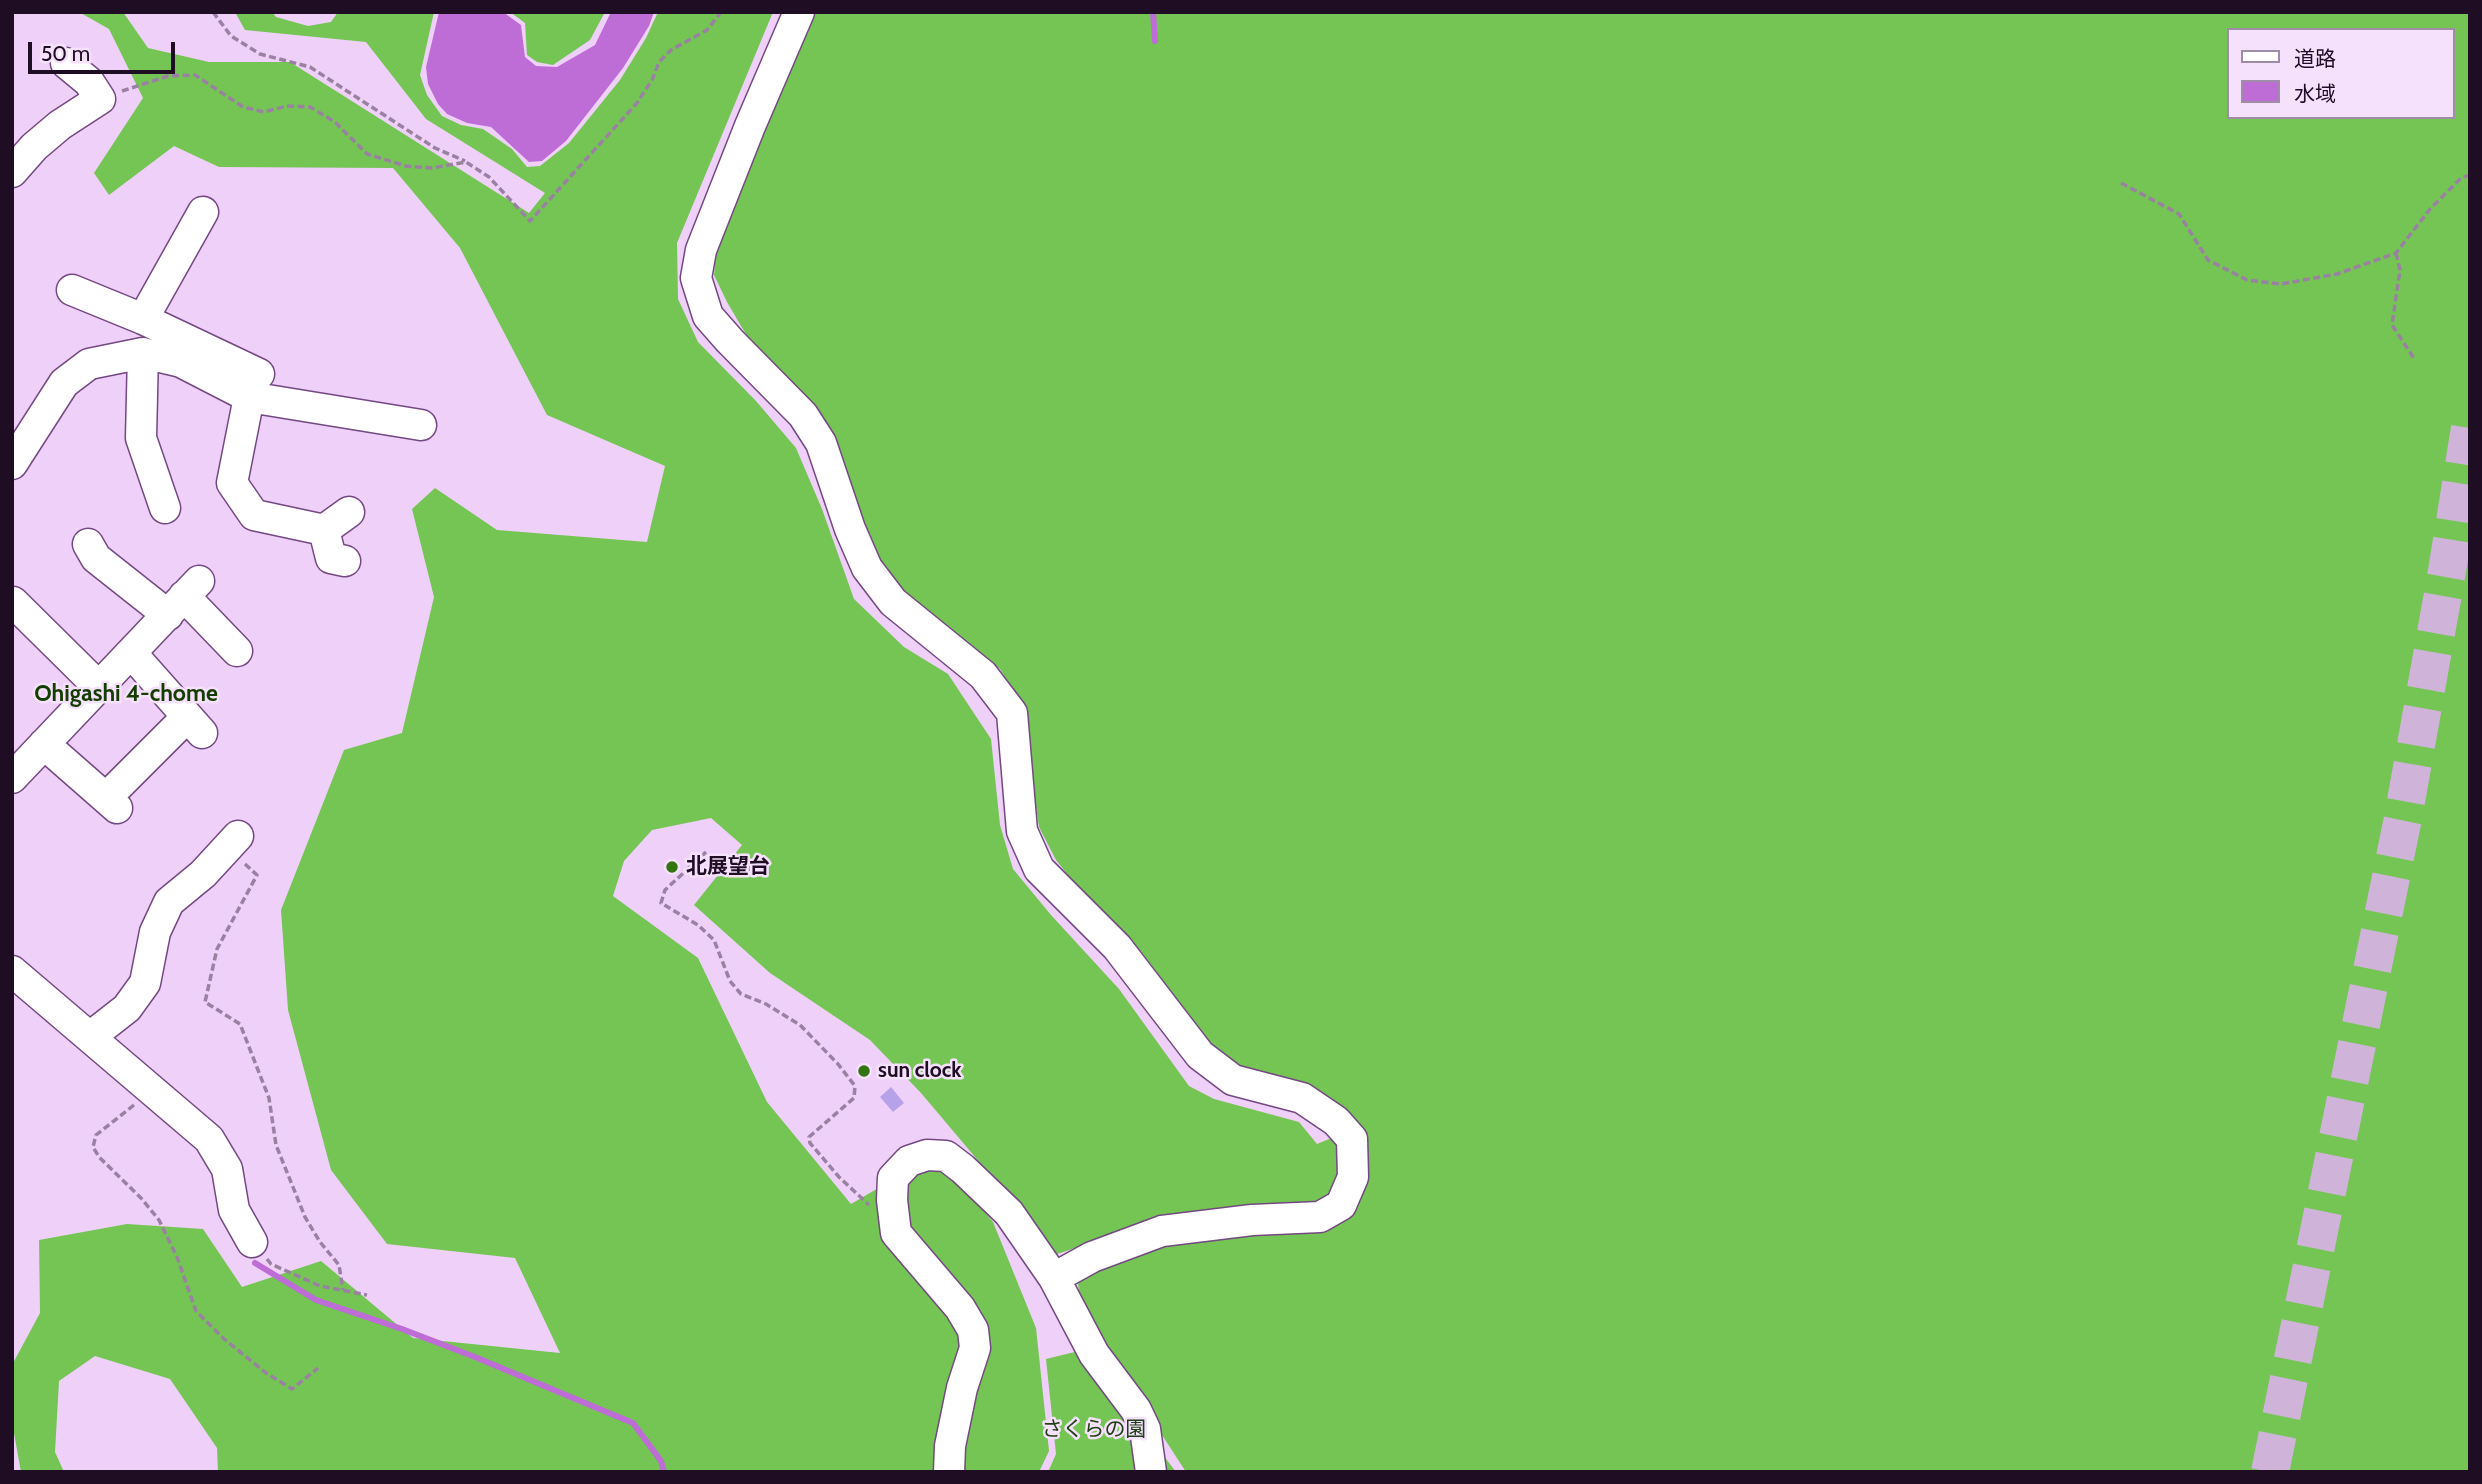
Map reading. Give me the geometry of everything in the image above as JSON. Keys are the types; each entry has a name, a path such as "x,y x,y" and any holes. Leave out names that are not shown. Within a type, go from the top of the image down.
{"street":[{"path":"799,12 701,250 696,278 708,316 803,415 821,443 850,529 867,568 893,602 983,675 1012,713 1022,831 1039,869 1117,947 1200,1055 1233,1080 1302,1098 1336,1121 1352,1139 1353,1177 1341,1205 1320,1217 1252,1220 1162,1231 1092,1257 1054,1278"},
{"path":"12,172 34,147 60,125 100,99 89,82 66,63"},
{"path":"143,319 203,212"},
{"path":"72,290 143,319 199,349 254,386 421,425"},
{"path":"15,455 64,383 89,364 143,353 180,362 199,349"},
{"path":"143,353 141,438 165,508"},
{"path":"254,386 232,483 254,515 324,530 349,512"},
{"path":"324,530 331,558 345,561"},
{"path":"88,544 96,558 183,597 237,651"},
{"path":"12,778 183,597"},
{"path":"13,602 99,687"},
{"path":"44,744 111,803 195,725 132,654"},
{"path":"90,1037 127,1008 145,983 155,932 169,902 203,874 232,842"},
{"path":"12,971 209,1139 227,1169 234,1210 252,1242"},
{"path":"949,1472 950,1447 962,1388 975,1348 973,1331 960,1308 896,1230 892,1200 893,1178 909,1161 927,1154 946,1156 963,1168 1009,1213 1054,1278 1094,1354 1136,1410 1145,1429 1151,1472"}],"path":[{"path":"213,12 231,36 260,54 310,67 435,148 467,162 489,177 530,221 637,103 659,62 671,50 707,30 721,12"},
{"path":"100,99 168,76 195,75 243,107 264,112 287,106 310,107 335,122 367,153 406,166 432,168 467,162"},
{"path":"2121,184 2179,214 2208,260 2247,280 2281,285 2337,274 2396,253 2430,209 2460,178 2470,175"},
{"path":"2396,253 2400,270 2392,324 2415,360"},
{"path":"232,842 257,875 217,949 205,1002 240,1024 269,1098 276,1145 305,1217 320,1242 339,1265 342,1290"},
{"path":"706,852 665,890 661,903 698,925 715,940 730,981 741,994 776,1010 800,1025 838,1063 855,1086 853,1098 809,1137 810,1143 839,1177 896,1230"},
{"path":"152,1090 96,1135 93,1147 99,1157 141,1198 159,1220 177,1258 196,1311 223,1338 266,1373 292,1389 318,1368"},
{"path":"252,1242 271,1264 320,1286 366,1294"}],"green space":[{"path":"79,12 123,12 148,48 209,62 290,62 529,213 545,193 426,119 366,42 245,30 235,12 272,12 276,17 308,26 331,22 338,12 434,12 420,75 427,95 442,116 461,125 483,129 512,149 527,167 540,166 569,143 620,80 646,38 658,12 773,12 677,243 678,299 698,342 756,401 796,448 822,509 854,599 904,647 948,674 991,739 1000,825 1013,869 1119,989 1189,1086 1214,1099 1299,1122 1317,1144 1339,1135 1344,1169 1331,1202 1159,1220 1057,1254 921,1093 870,1040 770,973 694,905 742,845 711,818 652,830 624,861 613,896 698,958 767,1102 851,1204 904,1173 949,1167 993,1222 1036,1328 1049,1451 1039,1472 218,1472 217,1448 170,1379 95,1356 59,1381 55,1452 64,1472 21,1472 12,1422 12,1365 40,1313 39,1240 127,1224 203,1229 242,1287 321,1261 413,1338 560,1353 515,1258 387,1244 331,1170 288,1010 281,910 344,750 402,733 434,597 412,509 435,488 497,530 647,542 665,466 547,415 460,248 393,168 219,167 174,146 109,195 94,173 143,98 109,29"},
{"path":"510,12 605,12 590,40 553,65 537,62 527,55 525,23"},
{"path":"814,12 2470,12 2470,1472 1186,1472 1080,1308 1078,1282 1105,1265 1149,1247 1350,1208 1368,1171 1363,1135 1233,1065 1188,1026 1056,860 1039,827 1021,704 1000,669 905,597 866,539 727,302 714,275 719,219"},
{"name":"さくらの園","path":"1083,1350 1176,1472 1048,1472 1056,1454 1046,1359"}],"water":[{"path":"439,12 503,12 521,25 525,57 536,66 557,67 595,45 611,12 654,12 649,26 623,68 566,141 542,161 529,162 491,127 467,123 447,114 438,104 428,84 426,67"}],"building":[{"path":"891,1087 904,1103 893,1112 880,1097"}],"waterway":[{"path":"1153,12 1155,41"},
{"path":"255,1263 316,1300 475,1357 633,1423 661,1461 664,1472"}],"tunnel":[{"path":"2270,1472 2403,818 2470,428"}],"place":[{"name":"北展望台","path":"672,867"},
{"name":"sun clock","path":"864,1071"}],"district":[{"name":"Ohigashi 4-chome","path":"126,694"}]}
